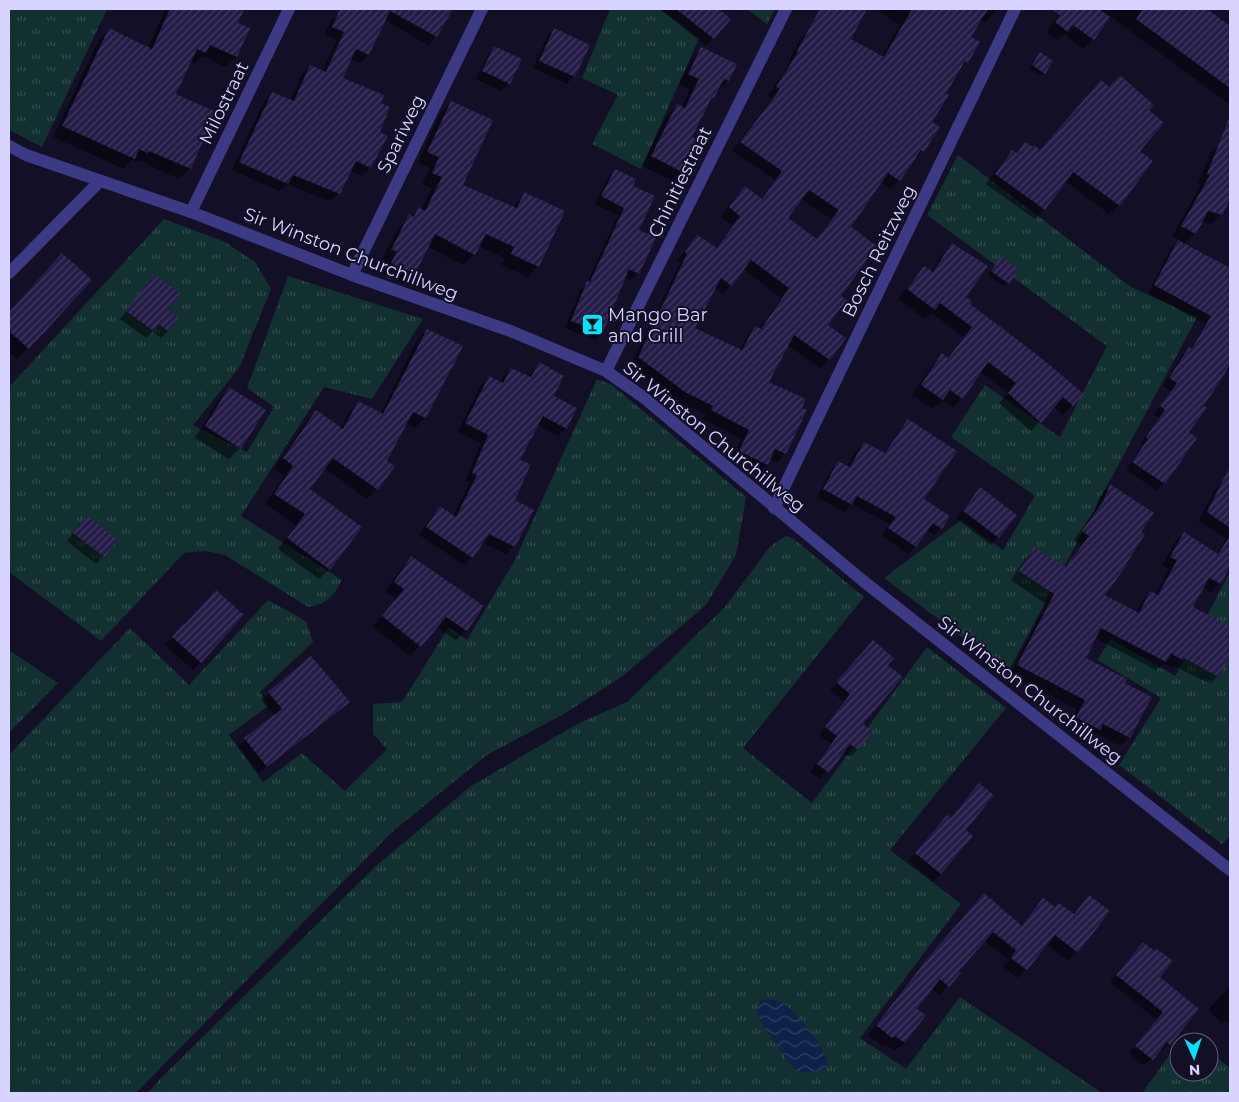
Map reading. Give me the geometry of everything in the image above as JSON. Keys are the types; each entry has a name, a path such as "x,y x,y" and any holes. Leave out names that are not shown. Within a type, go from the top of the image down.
{"street":[{"name":"Milostraat","path":"191,212 289,9"},
{"name":"Spariweg","path":"352,275 482,9"},
{"name":"Chinitiestraat","path":"606,371 786,9"},
{"name":"Bosch Reitzweg","path":"774,508 1015,9"},
{"name":"Sir Winston Churchillweg","path":"9,146 100,181 191,212 352,275 513,332 606,371 643,397 862,580 1230,870"},
{"path":"9,273 100,181"}],"green space":[{"path":"9,9 107,9 42,147 9,130"},
{"path":"610,9 660,9 699,38 641,169 592,144 618,95 582,78"},
{"path":"747,9 775,9 767,24"},
{"path":"958,155 1131,287 1197,317 1008,672 884,578 961,520 1003,550 1035,496 951,437 985,385 1060,437 1107,346 927,215"},
{"path":"164,219 225,242 255,262 271,289 239,368 193,425 247,452 274,407 247,388 288,276 423,319 372,399 324,387 241,516 342,580 329,599 308,607 225,555 205,551 184,553 101,641 9,572 9,387"},
{"path":"597,379 612,385 746,497 736,555 706,605 623,676 562,715 487,755 392,832 136,1093 9,1093 9,755 130,628 189,685 268,600 306,621 313,642 260,692 268,706 229,735 263,782 302,753 345,791 387,749 373,734 373,704 402,702 449,627 467,640 515,560"},
{"path":"786,536 794,539 864,597 743,748 812,803 927,647 1006,708 890,850 961,904 860,1038 906,1069 960,997 1102,1093 148,1093 376,866 471,786 577,724 627,702 724,608 769,548"},
{"path":"1230,572 1230,836 1222,844 1119,765 1161,698 1097,660 1111,639 1175,676"},
{"path":"9,650 58,683 9,733"},
{"path":"1169,1056 1169,1082 1219,1082 1219,1059 1230,1068 1230,1093 1142,1093"}],"water":[{"path":"761,1000 779,1001 786,1005 808,1028 821,1047 828,1063 823,1070 802,1072 796,1070 787,1060 758,1014"}],"building":[{"path":"170,9 244,9 238,23 250,28 237,57 210,45 206,53 197,49 176,94 216,112 191,169 149,151 147,153 139,149 135,159 62,126 109,28 152,49"},
{"path":"340,9 453,9 437,37 390,11 369,55 356,49 343,78 384,95 381,103 390,107 380,132 388,136 371,168 356,161 340,194 293,175 288,184 239,162 272,92 294,101 310,65 326,72 344,32 332,27"},
{"path":"676,9 719,9 731,19 714,39"},
{"path":"820,9 867,9 851,39 884,57 912,9 988,9 971,37 980,42 968,63 965,61 946,94 949,95 932,122 940,127 924,152 921,150 900,181 888,173 851,227 877,246 841,296 847,300 828,325 846,338 830,360 794,335 769,382 806,399 802,408 807,410 786,454 775,449 768,465 739,451 749,430 711,410 713,406 685,392 638,357 687,254 685,252 697,235 717,248 740,216 729,207 745,186 762,199 782,171 740,142 780,89 776,87","holes":["809,190 839,210 817,239 788,218","751,260 789,288 761,329 755,326 742,350 695,328 721,278 732,286"]},
{"path":"1051,9 1099,9 1110,17 1094,40 1073,25 1068,32 1055,22 1060,15"},
{"path":"1143,9 1207,9 1230,26 1230,88 1136,19"},
{"path":"554,28 590,45 575,77 539,61"},
{"path":"494,46 522,59 510,84 482,71"},
{"path":"701,47 737,64 729,81 724,79 714,98 712,97 692,137 700,141 684,173 651,156 677,104 685,108 699,79 688,74"},
{"path":"1040,52 1053,61 1045,74 1032,65"},
{"path":"1120,75 1154,105 1149,110 1164,123 1140,151 1153,161 1120,206 1073,172 1045,210 995,174 1012,150 1017,153 1025,142 1033,147 1034,145 1040,150 1101,80 1109,87"},
{"path":"451,101 493,120 463,185 517,208 524,192 565,211 539,267 511,254 514,247 486,234 475,255 435,234 415,274 391,263 397,251 391,250 409,214 414,217 418,207 425,211 442,177 432,173 439,157 427,152"},
{"path":"1229,118 1230,200 1222,215 1208,211 1196,234 1181,226 1210,175 1207,174"},
{"path":"615,169 636,179 633,186 655,196 639,230 656,238 639,274 629,269 603,333 571,321 587,281 590,282 624,208 601,196"},
{"path":"1178,240 1230,268 1230,365 1204,406 1207,408 1189,432 1197,438 1165,484 1132,462 1148,439 1146,437 1165,410 1160,406 1177,383 1169,378 1189,347 1192,348 1211,316 1154,285"},
{"path":"952,243 988,266 966,297 972,301 970,304 1040,357 1084,394 1073,406 1063,397 1041,423 1008,393 1016,383 988,362 963,399 950,390 943,400 921,385 942,353 948,358 972,327 940,303 935,310 907,289 924,266 933,272"},
{"path":"62,253 92,280 29,349 9,331 9,312"},
{"path":"1001,256 1019,269 1009,284 991,271"},
{"path":"154,274 181,294 168,311 179,318 169,332 159,324 154,331 126,311"},
{"path":"427,329 463,346 426,418 413,412 387,461 395,466 378,490 333,458 310,489 362,527 330,570 287,538 305,514 274,494 293,466 283,458 316,410 343,429 358,401 383,414"},
{"path":"539,362 564,376 554,396 577,408 567,429 543,416 520,460 531,464 515,500 534,510 515,547 489,534 473,558 426,527 440,506 456,517 477,475 472,473 488,435 465,423 489,376 503,383 511,368 531,377"},
{"path":"229,387 266,410 241,449 205,426"},
{"path":"908,419 957,451 924,499 950,516 942,529 933,523 916,547 888,528 896,517 857,496 852,505 823,489 838,461 850,467 864,442 885,453"},
{"path":"1230,466 1230,528 1207,512"},
{"path":"1110,484 1154,513 1141,532 1145,534 1127,565 1105,595 1139,613 1150,591 1158,595 1177,560 1170,557 1184,532 1218,554 1230,535 1230,567 1221,584 1209,578 1193,607 1230,626 1230,656 1219,677 1171,653 1166,662 1101,628 1086,658 1127,679 1125,683 1152,697 1130,738 1103,724 1100,730 1076,717 1085,700 1017,665 1054,594 1019,571 1034,547 1065,567 1089,536 1082,531 1104,500"},
{"path":"980,487 1017,515 999,538 963,511"},
{"path":"87,516 118,540 104,557 73,533"},
{"path":"411,556 484,606 467,631 446,617 421,647 382,616 404,589 394,582"},
{"path":"216,590 244,615 201,663 172,637"},
{"path":"873,640 894,658 888,665 903,677 863,724 873,731 858,750 850,744 829,773 817,764 837,736 825,727 850,694 836,682"},
{"path":"311,656 350,702 267,767 244,738 282,709 268,692"},
{"path":"979,783 994,795 966,830 973,836 941,874 915,853 947,815 951,818"},
{"path":"984,893 1022,926 1043,898 1055,907 1059,903 1074,914 1089,895 1110,911 1078,953 1055,935 1027,970 1011,958 1016,950 993,932 959,971 961,973 949,987 940,979 917,1009 926,1015 905,1043 895,1036 892,1038 876,1025 926,960"},
{"path":"1143,942 1155,951 1157,949 1173,961 1160,977 1199,1009 1180,1032 1169,1032 1169,1044 1167,1042 1153,1060 1135,1046 1163,1012 1116,975"}],"place":[{"name":"Mango Bar and Grill","path":"592,325"}]}
